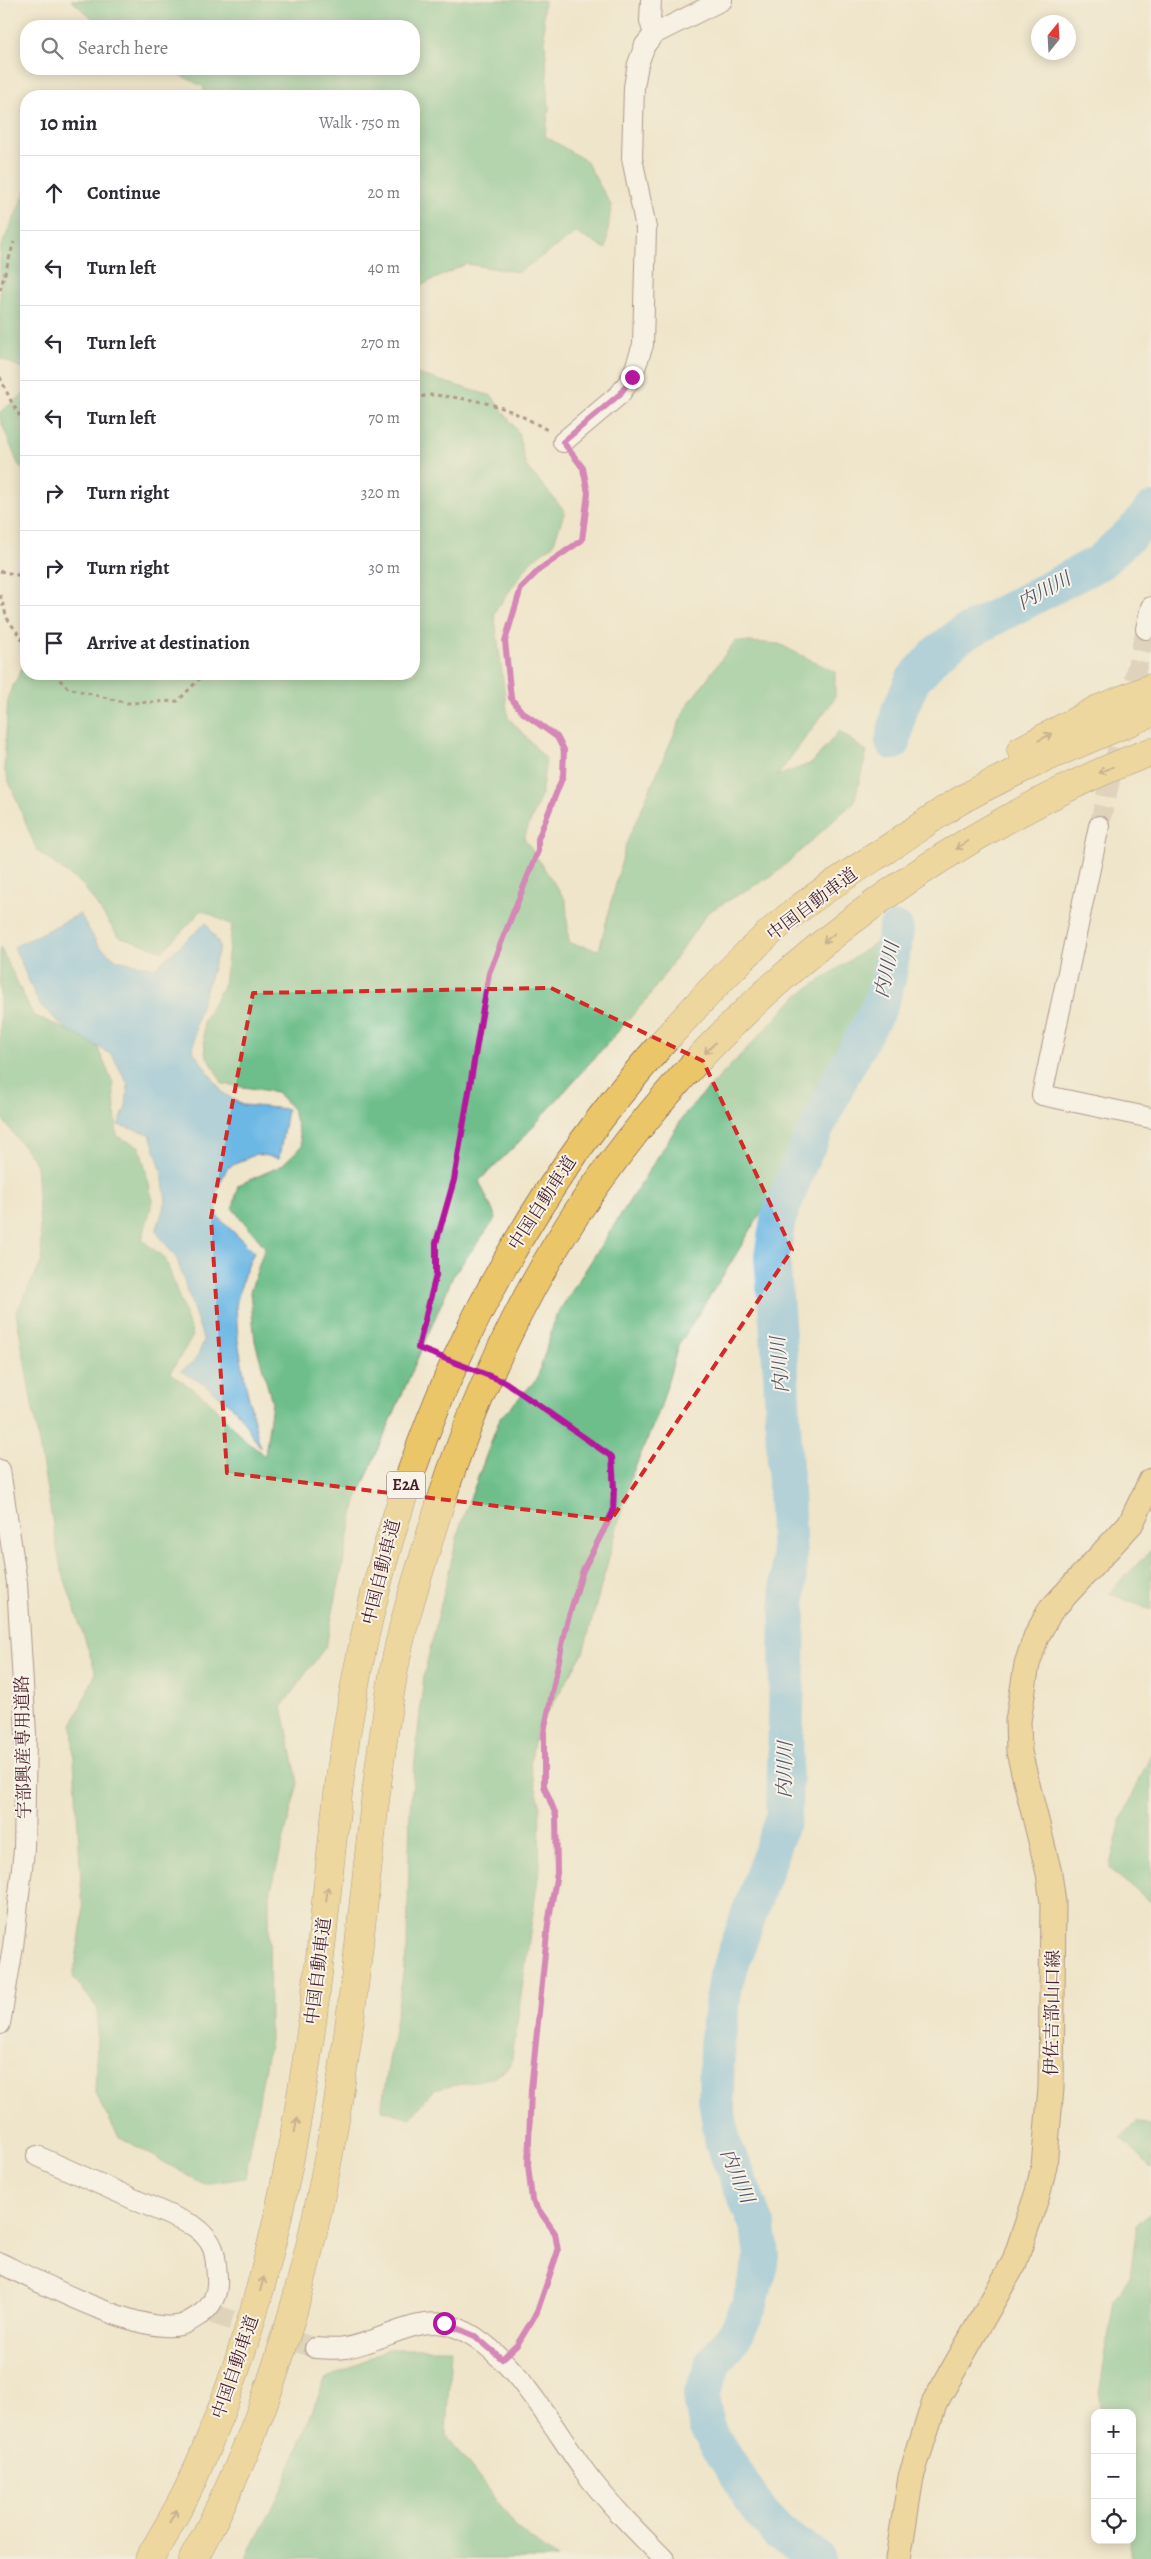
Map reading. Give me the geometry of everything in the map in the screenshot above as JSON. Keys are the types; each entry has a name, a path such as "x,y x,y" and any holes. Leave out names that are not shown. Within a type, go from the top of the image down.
{"highway":[{"path":"819,894 967,778 1096,710 1151,688"},
{"name":"中国自動車道","path":"149,2559 190,2487 212,2433 232,2381 270,2256 286,2186 309,2046 348,1722 372,1601 397,1508 455,1359 484,1300 541,1202 582,1141 626,1084 741,960 790,915 962,799 1039,760 1151,713"},
{"name":"中国自動車道","path":"193,2559 223,2504 248,2445 271,2383 304,2273 330,2153 345,2056 368,1849 394,1668 408,1609 443,1491 463,1433 514,1324 577,1214 647,1119 687,1071 773,984 862,912 969,840 1079,782 1151,752"}],"main road":[{"name":"伊佐吉部山口線","path":"898,2559 912,2477 934,2404 1014,2263 1029,2224 1044,2166 1051,2088 1053,1903 1049,1873 1018,1752 1018,1721 1027,1664 1036,1636 1050,1611 1131,1523 1151,1481"}],"street":[{"path":"651,0 650,21 654,34"},
{"path":"563,442 620,394 632,377 643,345 646,228 632,158 634,87 642,51 654,34 722,0"},
{"path":"1146,629 1151,607"},
{"path":"1098,826 1042,1095 1151,1118"},
{"name":"宇部興産専用道路","path":"0,1470 17,1583 26,1734 24,1850 13,1947 0,2024"},
{"path":"0,2263 125,2318 152,2325 180,2326 210,2313 218,2289 216,2255 208,2236 194,2226 37,2156"},
{"path":"315,2348 345,2348 423,2325 444,2323 475,2336 502,2359 551,2420 586,2473 664,2559"}],"path":[{"path":"0,290 14,242"},
{"path":"0,377 10,401 20,417"},
{"path":"420,397 425,394 488,402 525,417 563,442 583,468 588,493 582,540 540,569 521,588 505,641 511,698 522,712 557,737 564,750 563,776 538,839 538,851 489,973 454,1180 436,1243 436,1275 418,1348 505,1382 612,1457 613,1512 583,1570 566,1626 544,1732 544,1786 556,1815 557,1873 548,1924 531,2090 528,2165 532,2200 555,2233 558,2251 537,2312 517,2345 502,2359"},
{"path":"0,571 20,576"},
{"path":"0,595 7,618 20,636"},
{"path":"60,680 68,688 128,703 178,701 198,680"}],"highlighted area":[{"path":"551,988 703,1061 792,1250 611,1520 227,1473 211,1218 253,993"}],"green space":[{"path":"71,0 545,0 543,8 549,108 545,136 586,161 611,205 606,249 576,233 519,272 466,264 420,286 420,90 204,90 204,87 180,75 420,75 420,20 94,20"},
{"path":"20,204 20,367 0,358 0,249"},
{"path":"420,375 492,396 518,432 526,466 565,511 553,545 531,561 494,613 508,717 546,759 541,796 524,838 566,901 569,943 599,950 626,844 686,707 735,641 779,644 835,672 835,698 777,776 812,763 839,731 867,752 854,802 775,874 708,912 647,999 520,1141 479,1181 496,1218 454,1274 356,1501 326,1646 282,1706 298,1783 269,1897 270,2039 245,2178 203,2184 118,2136 95,2093 98,2009 73,1977 83,1916 72,1725 96,1673 60,1565 16,1312 42,1261 36,1163 0,1116 0,947 33,1015 95,1042 113,1083 117,1136 140,1147 153,1201 142,1240 165,1258 193,1336 170,1373 207,1399 242,1437 265,1456 272,1402 255,1341 250,1292 265,1247 233,1209 238,1185 281,1166 302,1146 293,1110 277,1092 223,1084 205,1053 203,1022 224,984 232,925 202,910 163,951 118,936 83,885 37,851 4,769 8,696 20,672 20,680 420,680"},
{"path":"20,397 20,466 0,419 0,412"},
{"path":"877,942 881,971 855,1028 770,1198 678,1346 660,1409 631,1477 583,1653 536,1732 530,1765 540,1804 539,1871 511,2065 494,2077 433,2090 411,2118 381,2110 407,1949 410,1809 424,1674 460,1526 500,1418 537,1379 556,1316 687,1111 797,996"},
{"path":"1151,1550 1151,1610 1109,1593"},
{"path":"1151,1754 1151,1902 1109,1869 1121,1821"},
{"path":"1137,2121 1151,2126 1151,2168 1121,2138"},
{"path":"1151,2213 1151,2559 1131,2559 1131,2544 1136,2544 1136,2409 1100,2409 1099,2395 1114,2300 1130,2277 1137,2225"},
{"path":"388,2349 451,2349 446,2435 518,2529 557,2559 246,2559 281,2491 325,2379"}],"water":[{"path":"80,914 98,945 117,960 155,968 206,923 220,946 196,1021 193,1051 223,1093 242,1105 287,1109 279,1158 256,1154 227,1168 216,1192 216,1215 254,1252 244,1275 236,1305 238,1341 260,1447 236,1410 207,1386 181,1371 195,1361 204,1341 177,1259 156,1231 166,1201 162,1173 150,1134 118,1125 126,1107 128,1084 112,1055 66,1029 39,1004 14,947"}],"waterway":[{"name":"内川川","path":"893,742 899,711 913,680 937,653 961,635 1100,562 1137,528 1151,510"},
{"name":"内川川","path":"818,2559 780,2534 761,2514 706,2426 701,2396 714,2362 738,2330 750,2303 762,2256 758,2227 723,2143 716,2100 717,2046 725,1982 784,1815 789,1559 781,1375 772,1256 778,1220 801,1160 842,1075 879,1007 888,979 896,930"}],"tunnel":[{"path":"1099,826 1146,629"},
{"path":"213,2314 315,2348"}],"route":[{"path":"444,2323 475,2336 502,2359 517,2345 537,2312 558,2251 555,2233 532,2200 528,2165 531,2090 548,1924 557,1873 556,1815 544,1786 544,1732 566,1626 583,1570 613,1512 614,1488 612,1457 505,1382 418,1348 436,1275 436,1243 454,1180 489,973 538,851 538,839 563,776 564,750 557,737 522,712 511,698 505,641 521,588 540,569 582,540 588,506 588,493 583,468 563,442 620,394 632,377"}]}
